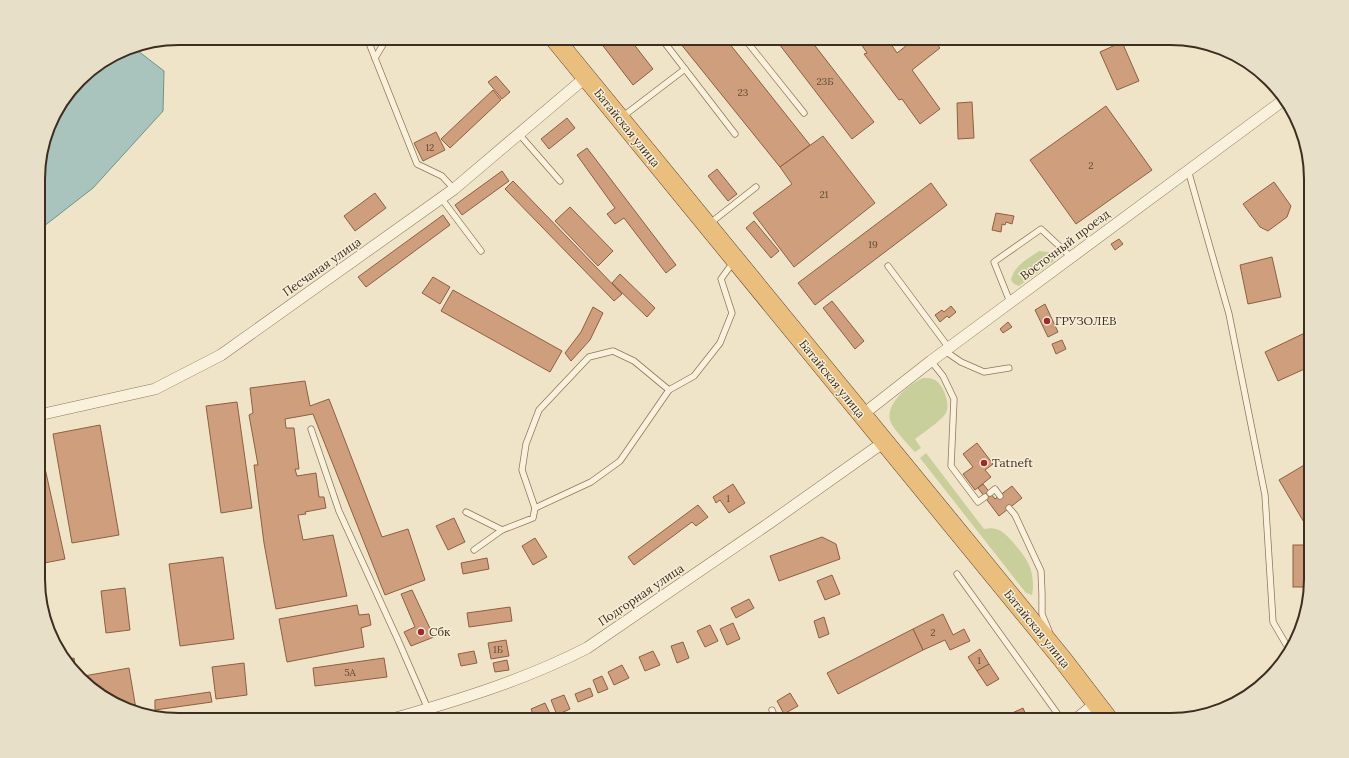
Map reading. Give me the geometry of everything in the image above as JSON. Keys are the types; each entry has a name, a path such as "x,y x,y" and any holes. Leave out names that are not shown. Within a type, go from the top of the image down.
{"highway":[{"name":"Батайская улица","path":"560,45 1063,660 1104,713"}],"street":[{"name":"Песчаная улица","path":"45,414 155,389 221,355 454,189 586,77"},
{"name":"Восточный проезд","path":"862,415 947,349 1280,103"},
{"name":"Подгорная улица","path":"414,713 520,678 558,663 587,648 771,522 884,442"},
{"path":"1084,713 1096,703"}],"lane":[{"path":"370,45 417,164 442,176 454,189"},
{"path":"375,58 383,45"},
{"path":"666,45 735,134"},
{"path":"750,45 804,113"},
{"path":"620,119 685,69"},
{"path":"519,134 560,181"},
{"path":"1188,170 1229,314 1265,495 1273,622 1286,645"},
{"path":"707,226 756,187"},
{"path":"441,198 481,251"},
{"path":"1010,302 994,262 1041,229 1071,257"},
{"path":"534,508 590,482 620,461 669,390 694,376 720,343 732,313 721,279 735,260"},
{"path":"888,266 947,349 961,362 984,372 1009,368"},
{"path":"474,550 502,530 533,518 534,508 522,470 526,444 539,410 589,358 613,351 634,361 669,390"},
{"path":"931,361 943,376 954,399 951,466 978,502 984,497"},
{"path":"310,429 339,511 428,709"},
{"path":"990,493 995,490 1000,496"},
{"path":"1010,508 1015,515 1041,570 1042,614 1063,660"},
{"path":"466,512 502,530"},
{"path":"957,574 1057,713"}],"green space":[{"path":"1039,251 1049,252 1054,261 1019,286 1014,284 1011,280 1018,266"},
{"path":"923,378 934,379 938,382 943,390 948,405 946,413 940,420 915,439 921,448 915,452 893,426 890,416 894,402 899,396 911,385"},
{"path":"926,453 984,529 990,528 999,530 1011,540 1020,551 1030,568 1033,584 1032,595 1026,593 920,458"}],"water":[{"path":"139,51 164,71 163,111 93,188 45,225 46,161 55,127 73,97 91,78 112,63"}],"building":[{"path":"602,45 634,45 653,69 633,85"},
{"path":"682,45 731,45 810,145 780,167"},
{"path":"780,45 814,45 874,122 852,139"},
{"path":"862,45 892,45 897,53 907,45 938,45 940,48 912,70 940,109 920,124 902,99 899,100 864,54 867,53"},
{"path":"1115,45 1123,45 1139,81 1117,90 1100,52"},
{"path":"496,76 510,92 502,99 488,82"},
{"path":"493,90 501,100 450,148 441,139"},
{"path":"972,102 974,138 958,139 957,103"},
{"path":"1106,106 1152,170 1076,224 1030,160"},
{"path":"567,118 575,128 549,149 541,139"},
{"path":"436,132 445,150 423,161 414,143"},
{"path":"823,136 875,203 794,267 753,213 792,184 780,167"},
{"path":"587,148 676,265 666,273 624,218 615,224 607,214 615,208 577,155"},
{"path":"717,169 737,194 728,201 708,176"},
{"path":"502,171 509,181 462,215 455,205"},
{"path":"513,181 622,294 614,301 505,189"},
{"path":"1274,182 1291,206 1287,217 1268,231 1260,227 1243,204"},
{"path":"931,183 947,205 815,305 798,283"},
{"path":"375,193 386,208 355,231 344,216"},
{"path":"570,207 613,251 598,266 555,221"},
{"path":"996,213 1014,216 1012,224 1006,222 1005,225 1002,224 1001,232 992,230"},
{"path":"443,215 450,225 366,287 358,277"},
{"path":"754,221 779,251 771,258 746,228"},
{"path":"1119,239 1123,244 1115,250 1111,244"},
{"path":"1272,257 1281,297 1248,304 1240,265"},
{"path":"620,274 655,308 647,317 612,283"},
{"path":"433,277 450,287 440,304 422,293"},
{"path":"453,290 562,351 550,372 441,311"},
{"path":"832,301 864,341 855,349 823,308"},
{"name":"ГРУЗОЛЕВ","path":"1045,304 1058,332 1048,337 1035,310"},
{"path":"951,306 956,312 949,318 947,316 940,322 935,315 942,310 944,312"},
{"path":"593,307 603,313 590,340 571,361 565,353 581,332"},
{"path":"1008,322 1012,327 1003,333 1000,329"},
{"path":"1304,333 1304,369 1278,381 1265,352"},
{"path":"1062,340 1066,349 1056,354 1052,344"},
{"path":"305,381 310,406 329,399 382,537 408,529 425,580 385,595 313,414 285,419 286,428 294,428 299,469 295,469 297,476 316,473 319,497 324,497 326,508 305,512 306,514 298,515 303,540 333,535 347,596 276,609 264,543 254,465 258,465 249,415 253,413 250,388"},
{"path":"237,402 252,508 221,513 206,406"},
{"path":"100,425 119,535 72,543 53,434"},
{"path":"977,443 993,464 985,470 991,477 975,490 963,474 973,467 963,454"},
{"path":"1304,465 1304,522 1279,480"},
{"path":"45,468 65,559 45,563"},
{"path":"733,484 745,503 729,513 720,500 716,503 713,497"},
{"path":"983,484 995,499 1012,486 1022,498 999,516 978,488"},
{"path":"698,505 708,517 696,526 692,522 634,565 628,557"},
{"path":"454,518 465,542 448,550 436,526"},
{"path":"822,537 836,544 840,559 779,581 770,556"},
{"path":"535,538 547,557 533,565 522,546"},
{"path":"1293,545 1304,545 1304,587 1293,587"},
{"path":"223,557 234,639 180,646 169,564"},
{"path":"487,558 489,569 463,574 461,563"},
{"path":"832,575 840,594 825,600 817,581"},
{"path":"125,588 130,630 106,633 101,591"},
{"path":"412,590 434,637 411,646 404,632 415,627 401,594"},
{"path":"749,599 754,608 736,618 731,608"},
{"path":"357,605 359,615 369,614 371,625 361,628 364,647 287,662 279,619"},
{"path":"510,607 512,621 469,627 467,613"},
{"path":"943,614 953,635 964,629 970,641 950,650 945,640 923,650 913,629"},
{"path":"824,617 829,634 819,638 814,621"},
{"path":"733,623 740,639 727,645 720,629"},
{"path":"710,625 718,641 705,647 697,631"},
{"path":"913,629 923,650 838,694 827,673"},
{"path":"506,640 509,656 491,659 488,643"},
{"path":"683,642 689,658 677,663 671,646"},
{"path":"980,649 989,664 977,671 968,657"},
{"path":"474,651 477,663 461,666 458,654"},
{"path":"653,651 660,665 645,671 639,657"},
{"path":"384,658 387,677 315,686 313,668"},
{"path":"507,660 509,670 495,672 493,663"},
{"path":"244,663 247,695 216,699 212,667"},
{"path":"989,664 999,679 987,686 977,671"},
{"path":"622,665 629,678 614,685 608,672"},
{"path":"129,668 135,705 112,695 87,676"},
{"path":"602,676 608,689 598,693 593,680"},
{"path":"590,688 593,696 578,702 575,694"},
{"path":"210,692 212,702 155,710 155,700"},
{"path":"790,693 798,706 783,713 777,701"},
{"path":"564,695 570,709 561,713 556,713 551,700"},
{"path":"545,703 550,713 532,713 531,709"},
{"path":"1023,708 1025,713 1012,713"}],"place":[{"name":"ГРУЗОЛЕВ","path":"1047,321"},
{"name":"Tatneft","path":"984,463"},
{"name":"Сбк","path":"421,632"}]}
